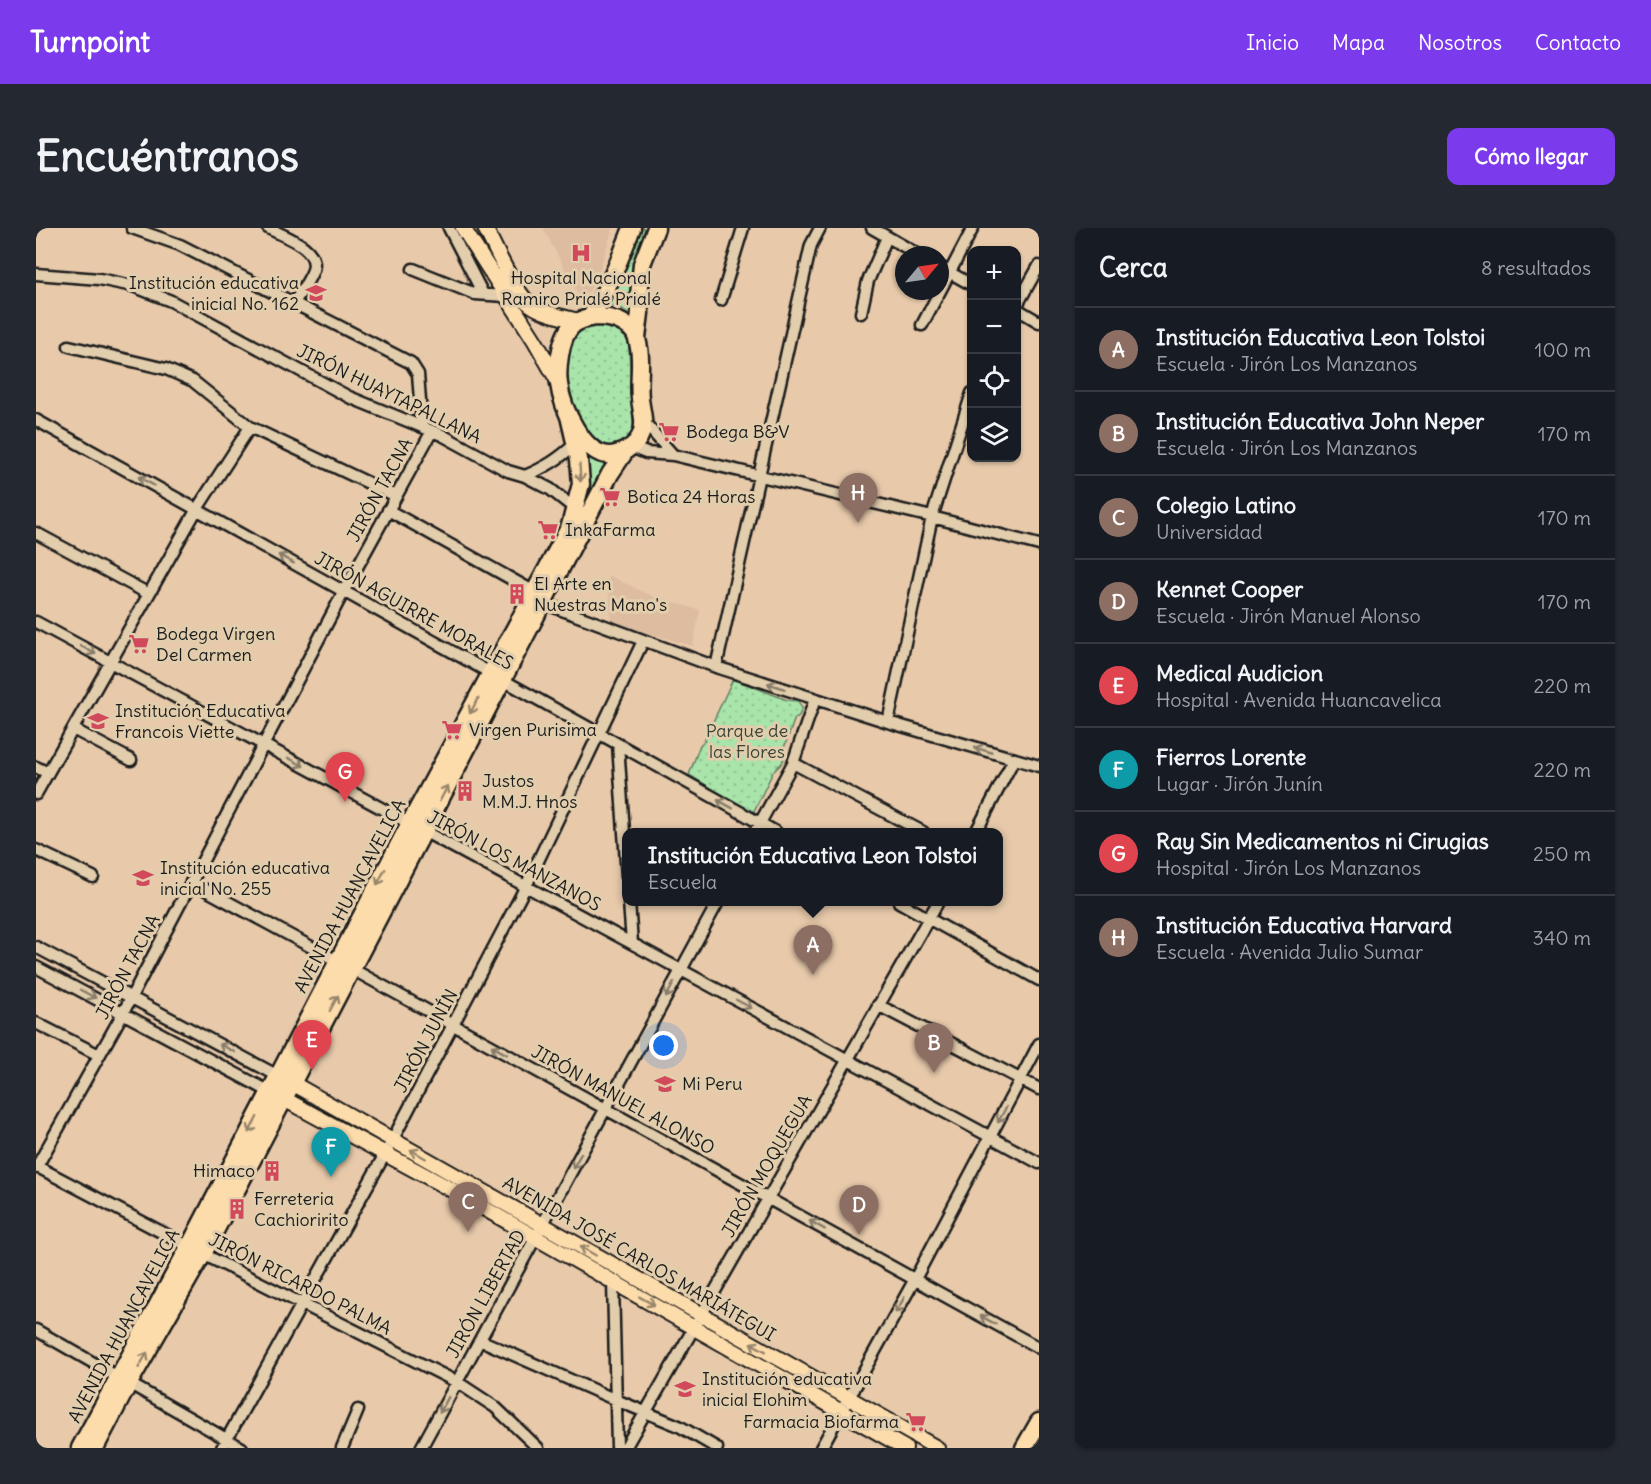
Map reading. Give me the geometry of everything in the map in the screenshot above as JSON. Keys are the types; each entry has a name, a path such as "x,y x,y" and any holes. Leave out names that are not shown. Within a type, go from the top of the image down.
{"highway":[{"path":"584,320 601,300 632,228"},
{"path":"637,338 625,324 602,317 584,320 571,326 563,344 559,383 568,416 580,435 594,450 609,455 628,449 639,440 643,431 637,338 640,313 639,296 642,264 656,228"},
{"name":"AVENIDA HUANCAVELICA","path":"568,416 579,459 581,513"},
{"name":"AVENIDA HUANCAVELICA","path":"80,1448 124,1380 196,1250 538,597 570,526 628,449"},
{"name":"AVENIDA HUANCAVELICA","path":"95,1448 124,1380"},
{"path":"1024,1448 1039,1422"}],"main road":[{"path":"463,228 559,383"},
{"path":"485,228 520,294 530,304 541,310 584,320"},
{"name":"AVENIDA JOSÉ CARLOS MARIÁTEGUI","path":"285,1079 936,1448"},
{"name":"AVENIDA JOSÉ CARLOS MARIÁTEGUI","path":"277,1096 536,1238 905,1448"}],"street":[{"path":"132,228 180,245 411,363 418,374 427,429"},
{"path":"268,228 306,248 313,257 313,270 294,303"},
{"path":"449,228 483,294"},
{"path":"722,300 743,228"},
{"path":"716,667 811,244 820,228"},
{"path":"873,228 903,246"},
{"path":"949,264 973,228"},
{"path":"861,313 868,281 887,237"},
{"path":"1021,300 1039,266"},
{"path":"412,269 475,294 505,296"},
{"path":"949,272 967,282"},
{"name":"JIRÓN HUAYTAPALLANA","path":"36,274 99,279 133,286 171,301 349,397 427,429 508,471 525,476 550,489 581,513"},
{"path":"922,325 935,300"},
{"path":"1021,310 1039,322"},
{"path":"69,346 166,369 193,381 250,427 396,496"},
{"path":"888,722 932,517 967,408"},
{"name":"JIRÓN AGUIRRE MORALES","path":"36,420 618,744 757,828"},
{"path":"644,422 673,455"},
{"path":"36,794 197,509 250,427"},
{"name":"JIRÓN TACNA","path":"36,1167 131,998 263,744 396,496 427,429"},
{"path":"525,476 544,468 575,444"},
{"path":"628,449 673,455 1039,545"},
{"path":"388,510 538,597 643,641 815,699 1039,766"},
{"path":"36,533 149,594"},
{"name":"JIRÓN LOS MANZANOS","path":"36,622 1039,1163"},
{"name":"JIRÓN JUNÍN","path":"225,1444 385,1154 526,886 643,641"},
{"path":"757,828 793,763 815,699"},
{"path":"73,729 131,760"},
{"path":"618,744 624,828"},
{"path":"978,828 1014,759"},
{"path":"793,763 915,828"},
{"path":"36,767 48,773"},
{"path":"36,850 93,877"},
{"name":"JIRÓN MANUEL ALONSO","path":"191,882 1039,1348"},
{"path":"629,906 632,943"},
{"name":"JIRÓN LIBERTAD","path":"421,1448 716,906"},
{"path":"906,906 1039,980"},
{"name":"JIRÓN MOQUEGUA","path":"625,1448 936,906"},
{"path":"36,947 285,1079"},
{"path":"36,967 277,1096"},
{"path":"878,1005 1039,1089"},
{"path":"36,1023 99,1055"},
{"path":"821,1448 915,1279 1039,1044"},
{"name":"JIRÓN RICARDO PALMA","path":"36,1167 457,1382 495,1407 538,1448"},
{"path":"613,1282 617,1448"},
{"path":"36,1330 124,1380 225,1444 242,1448"},
{"path":"480,1340 679,1426 717,1448"},
{"path":"342,1448 358,1410"}],"shaded area":[{"name":"Hospital Nacional Ramiro Prialé Prialé","path":"543,228 613,228 597,277 589,291 580,298"},
{"path":"608,575 654,597 700,610 693,646 611,620"}],"green space":[{"path":"636,228 646,228 638,261 634,317 618,306 604,305"},
{"path":"594,324 611,324 620,328 629,344 635,432 629,441 610,449 599,442 583,424 572,401 567,376 568,355 572,341 582,329"},
{"path":"584,453 602,462 612,462 590,503 583,507"},
{"name":"Parque de las Flores","path":"733,679 787,700 798,701 802,708 799,716 795,718 784,748 782,763 773,772 753,813 689,775 700,745"}],"place":[{"name":"Hospital Nacional Ramiro Prialé Prialé","path":"581,253"},
{"name":"Institución educativa inicial No. 162","path":"316,293"},
{"name":"Bodega B&V","path":"669,432"},
{"name":"Botica 24 Horas","path":"610,497"},
{"name":"Institución Educativa Harvard","path":"858,523"},
{"name":"InkaFarma","path":"548,530"},
{"name":"El Arte en Nuestras Mano's","path":"517,594"},
{"name":"Bodega Virgen Del Carmen","path":"139,644"},
{"name":"Institución Educativa Francois Viette","path":"98,721"},
{"name":"Virgen Purisima","path":"452,730"},
{"name":"Justos M.M.J. Hnos","path":"465,791"},
{"name":"Ray Sin Medicamentos ni Cirugias","path":"345,802"},
{"name":"Institución educativa inicial No. 255","path":"143,878"},
{"name":"Institución Educativa Leon Tolstoi","path":"813,975"},
{"name":"Medical Audicion","path":"312,1070"},
{"name":"Institución Educativa John Neper","path":"934,1073"},
{"name":"Mi Peru","path":"665,1084"},
{"name":"Himaco","path":"272,1171"},
{"name":"Fierros Lorente","path":"331,1177"},
{"name":"Ferreteria Cachioririto","path":"237,1209"},
{"name":"Colegio Latino","path":"468,1232"},
{"name":"Kennet Cooper","path":"859,1235"},
{"name":"Institución educativa inicial Elohim","path":"685,1389"},
{"name":"Farmacia Biofarma","path":"916,1422"}]}
